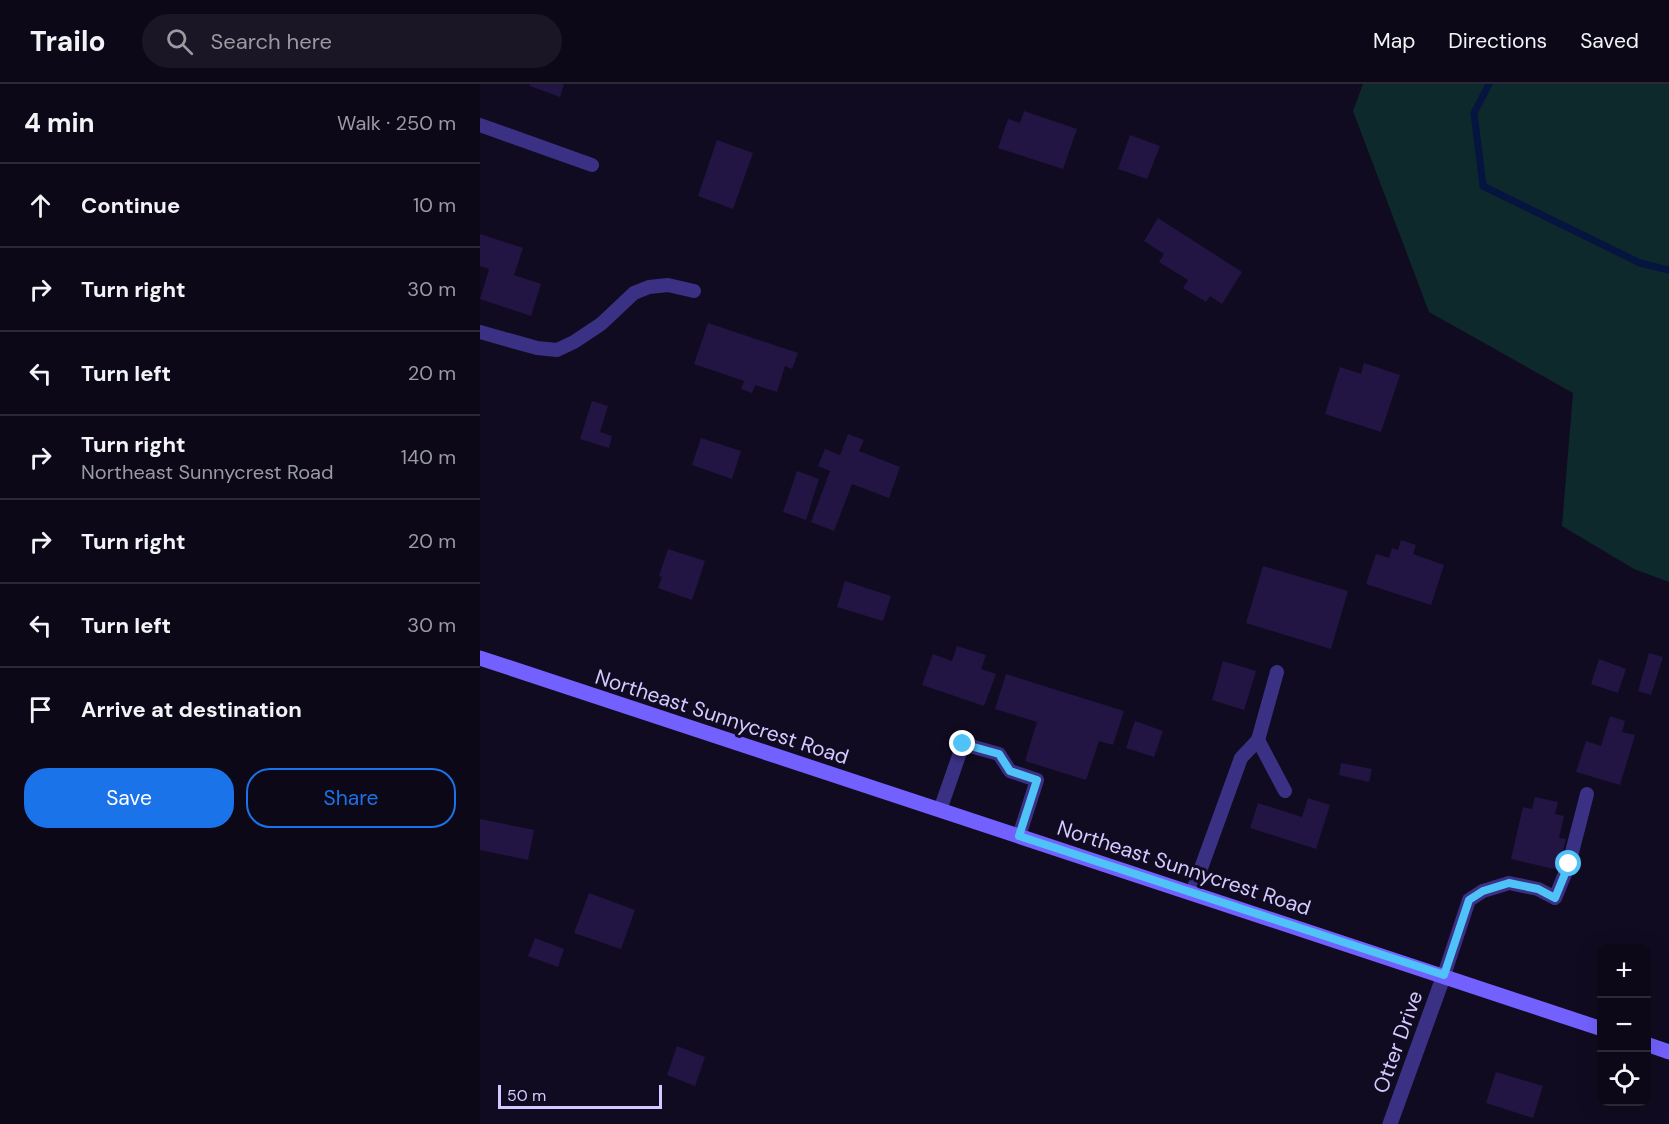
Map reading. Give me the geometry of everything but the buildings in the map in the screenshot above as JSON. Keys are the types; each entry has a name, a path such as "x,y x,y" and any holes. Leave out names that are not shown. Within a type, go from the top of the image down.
{"street":[{"name":"Northeast Sunnycrest Road","path":"480,658 1597,1027"},
{"name":"Otter Drive","path":"1390,1124 1444,975"},
{"path":"1651,1045 1669,1052"}],"lane":[{"path":"480,125 592,165"},
{"path":"480,332 537,348 557,350 601,324 634,293 649,287 668,285 694,291"},
{"path":"1192,893 1241,758 1258,740 1277,672"},
{"path":"1258,740 1285,791"},
{"path":"940,810 963,744 999,754 1010,771 1037,780 1019,836"},
{"path":"1444,975 1469,900 1483,891 1509,883 1538,889 1555,898 1569,864 1587,794"}],"green space":[{"path":"1363,84 1669,84 1669,582 1634,569 1562,526 1573,393 1429,312 1353,111"}],"waterway":[{"path":"1489,84 1474,113 1483,186 1640,263 1669,270"}],"route":[{"path":"963,744 999,754 1010,771 1037,780 1019,836 1444,975 1469,900 1483,891 1509,883 1538,889 1555,898 1569,864"}]}
